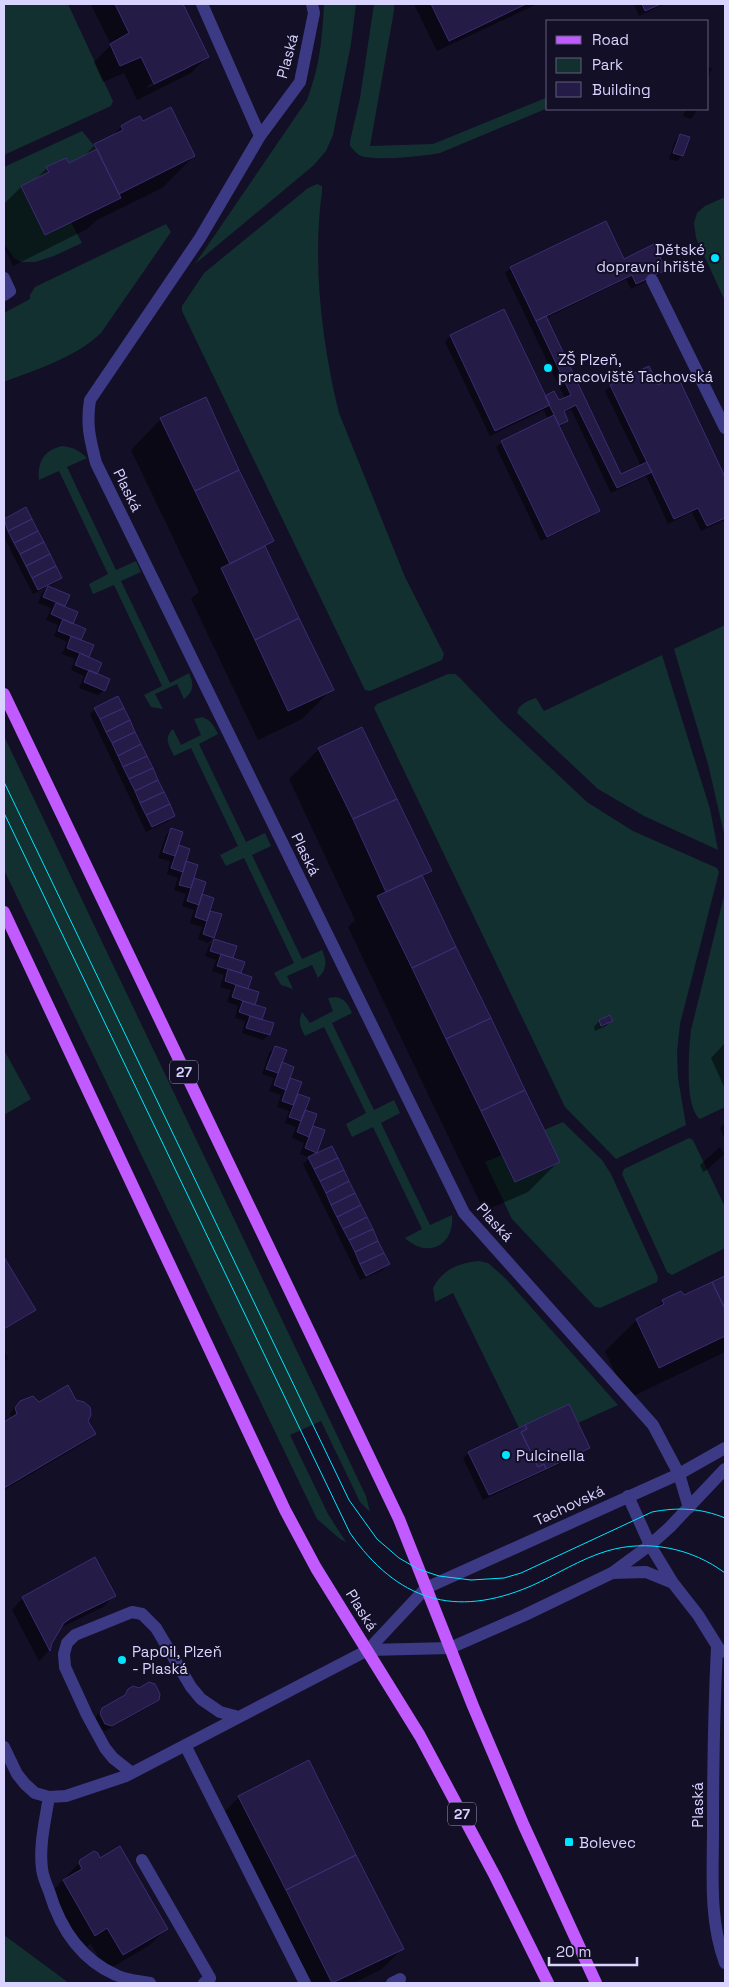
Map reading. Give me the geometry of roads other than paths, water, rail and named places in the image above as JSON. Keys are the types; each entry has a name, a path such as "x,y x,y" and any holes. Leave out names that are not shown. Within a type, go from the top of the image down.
{"main road":[{"name":"27","path":"4,694 375,1468 398,1519 524,1826 596,1983"},
{"name":"Plaská","path":"4,912 286,1510 316,1568 420,1736 495,1876 548,1983"}],"street":[{"path":"202,4 260,136"},
{"name":"Plaská","path":"312,4 314,13 300,82 260,136 200,238 90,400 87,418 88,432 96,463 464,1213 653,1425 679,1474 689,1508 650,1545 612,1573 525,1615 450,1648 368,1650"},
{"path":"4,278 10,291 4,295"},
{"path":"652,280 725,428"},
{"name":"Tachovská","path":"426,1588 679,1474 725,1448"},
{"path":"689,1508 725,1468"},
{"path":"628,1496 650,1545"},
{"name":"Plaská","path":"650,1545 673,1583 698,1615 725,1658"},
{"name":"Plaská","path":"612,1573 646,1572 673,1583"},
{"name":"Plaská","path":"49,1797 73,1794 132,1773 368,1650 426,1588"},
{"path":"132,1773 113,1758 105,1748 87,1715 65,1667 64,1654 67,1643 75,1635 132,1612 142,1614 156,1628 191,1687 201,1699 220,1712 240,1716"},
{"name":"Plaská","path":"717,1647 713,1722 713,1908 718,1945 725,1962"},
{"path":"185,1745 305,1983"},
{"path":"4,1747 24,1784 35,1793 49,1797 42,1840 42,1870 51,1900 63,1927 76,1946 94,1963 117,1976 150,1983"},
{"path":"142,1860 210,1978 204,1983"}],"tram line":[{"path":"4,782 349,1500 377,1539 399,1558 418,1569 439,1576 471,1580 504,1578 521,1573 652,1512 689,1509 725,1518"},
{"path":"4,813 350,1533 368,1556 387,1574 408,1588 429,1597 452,1601 477,1601 503,1596 531,1586 597,1554 622,1547 653,1546 669,1548 698,1557 725,1573"}],"place":[{"name":"Dětské dopravní hřiště","path":"715,258"},
{"name":"ZŠ Plzeň, pracoviště Tachovská","path":"548,368"},
{"name":"Pulcinella","path":"506,1455"},
{"name":"PapOil, Plzeň - Plaská","path":"122,1660"},
{"name":"Bolevec","path":"569,1842"}]}
